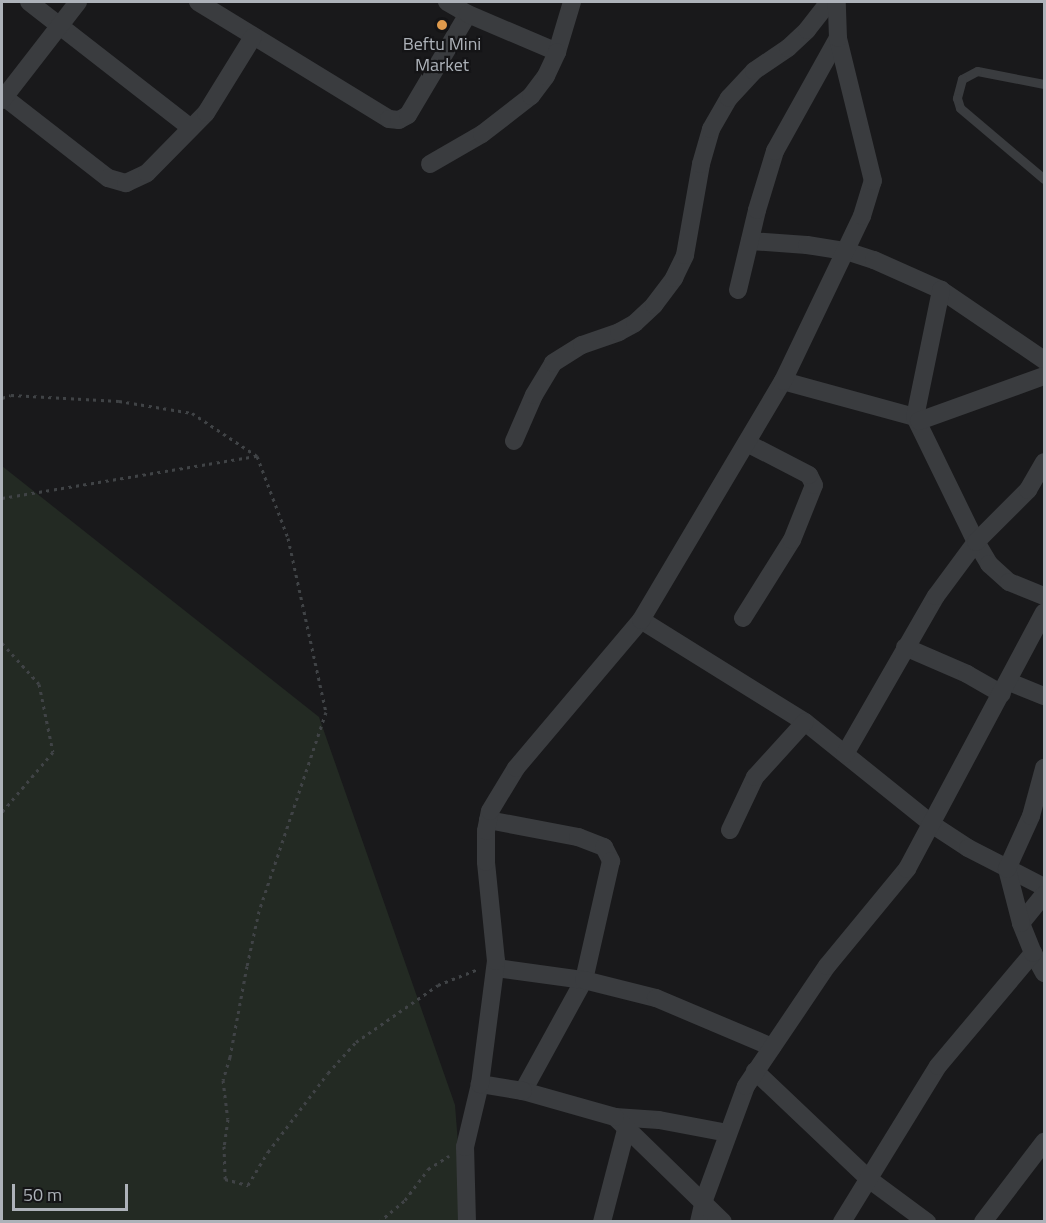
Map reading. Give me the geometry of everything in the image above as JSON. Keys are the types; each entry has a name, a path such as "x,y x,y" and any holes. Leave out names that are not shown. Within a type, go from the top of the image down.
{"street":[{"path":"29,2 59,23 191,128"},
{"path":"78,2 59,23 3,98 108,178 126,183 147,173 206,113 253,37"},
{"path":"198,2 389,119 399,120 408,115 468,14"},
{"path":"447,2 468,14 557,52"},
{"path":"430,164 482,134 531,96 546,76 557,52 572,2"},
{"path":"514,441 534,394 553,363 582,345 619,332 635,322 654,305 674,278 685,255 701,164 711,129 729,98 754,71 788,48 807,30 829,2"},
{"path":"467,1221 465,1147 480,1084 496,964 486,862 488,820 502,788 516,768 641,620 783,381 862,216 873,181 838,38 837,2"},
{"path":"738,290 775,151 838,38"},
{"path":"750,241 807,245 846,251 874,260 941,290 1044,360"},
{"path":"941,290 917,419 976,542 989,564 1009,582 1044,596"},
{"path":"783,381 917,419 1044,376"},
{"path":"743,618 792,540 814,485 809,475 747,443"},
{"path":"846,754 936,596 976,542 1028,490 1044,462"},
{"path":"699,1221 704,1200 746,1086 827,966 907,869 933,825 1044,612"},
{"path":"641,620 806,722 933,825 1007,869 1044,887"},
{"path":"905,647 1006,688 1044,696"},
{"path":"730,830 755,777 806,722"},
{"path":"1044,768 1037,817 1007,869 1021,923 1044,973"},
{"path":"488,820 578,837 604,847 610,861 609,875 584,980 522,1091"},
{"path":"1021,923 1044,895"},
{"path":"842,1221 870,1180 938,1066 1033,953"},
{"path":"496,964 584,980 656,998 772,1047"},
{"path":"755,1071 870,1180 927,1221"},
{"path":"480,1084 522,1091 620,1123 659,1120 728,1133"},
{"path":"620,1123 704,1200 723,1221"},
{"path":"602,1221 620,1123"},
{"path":"983,1221 1044,1142"}],"lane":[{"path":"1044,84 977,71 962,79 957,98 960,108 1044,178"}],"path":[{"path":"2,399 12,395 118,401 192,413 257,456 288,538 326,712 259,911 246,966 230,1057 223,1080 228,1119 224,1146 225,1179 248,1185 268,1152 321,1082 356,1042 438,985 496,964"},
{"path":"2,498 257,456"},
{"path":"2,643 39,684 53,752 2,812"},
{"path":"379,1221 405,1200 428,1169 465,1147"}],"shaded area":[{"path":"2,466 319,717 455,1105 464,1221 2,1221"}],"place":[{"name":"Beftu Mini Market","path":"442,25"}]}
